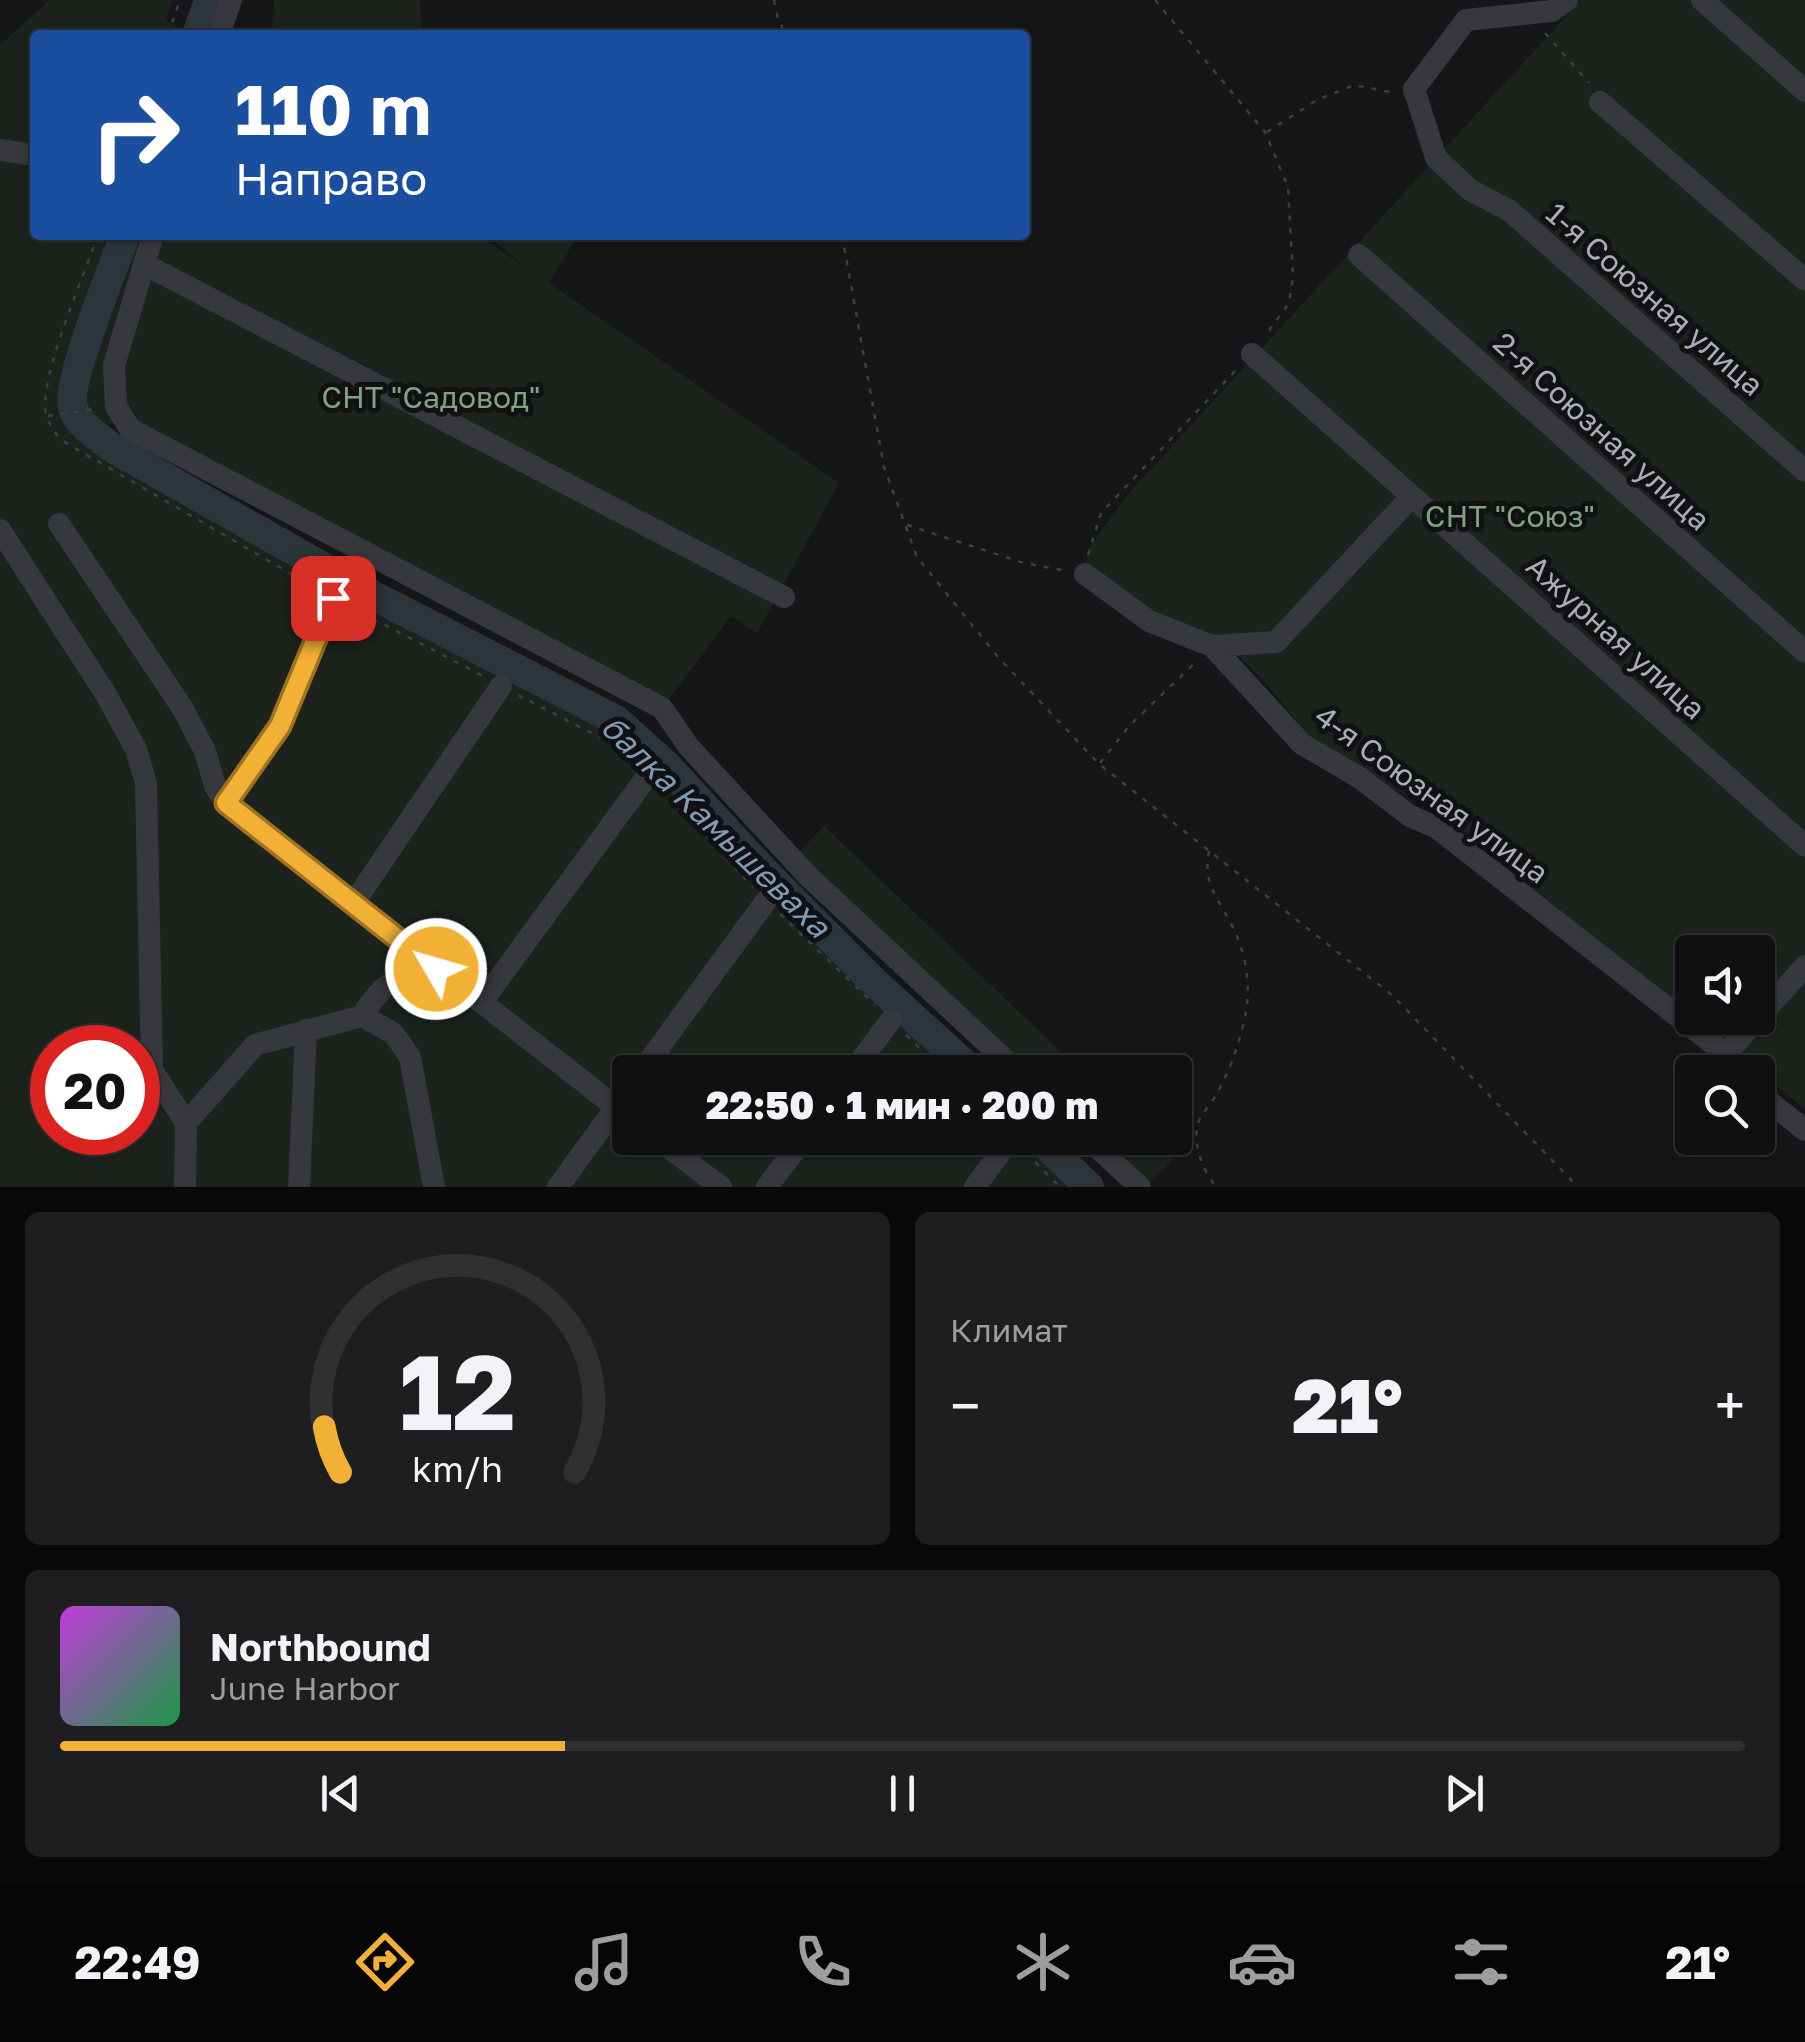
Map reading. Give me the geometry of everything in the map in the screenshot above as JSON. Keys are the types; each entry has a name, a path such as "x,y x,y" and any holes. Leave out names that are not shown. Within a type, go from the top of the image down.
{"street":[{"path":"221,30 230,0"},
{"path":"1414,89 1466,20 1552,11 1567,0"},
{"path":"1702,0 1805,90"},
{"name":"1-я Союзная улица","path":"1414,89 1436,158 1470,190 1510,211 1805,471"},
{"path":"1600,102 1805,280"},
{"path":"0,150 30,154"},
{"path":"151,240 114,365 116,406 130,429 662,708 689,747 808,876 1000,1055"},
{"name":"2-я Союзная улица","path":"1360,255 1805,652"},
{"path":"144,264 784,597"},
{"name":"Ажурная улица","path":"1252,354 1805,846"},
{"path":"1212,646 1276,642 1412,496"},
{"path":"59,524 183,708 205,751 215,786 226,803 436,969 612,1096"},
{"path":"0,530 105,693 136,749 146,783 152,1070 186,1123 185,1187"},
{"name":"4-я Союзная улица","path":"1085,574 1150,622 1212,646 1302,744 1360,778 1410,816 1436,827 1723,1055"},
{"path":"226,803 280,726 333,598"},
{"path":"354,904 501,686"},
{"path":"481,1003 648,776"},
{"path":"654,1055 766,901"},
{"path":"1739,1055 1805,966"},
{"path":"362,1016 374,996 394,978 436,969"},
{"path":"186,1123 255,1045 362,1016 393,1033 410,1056 434,1187"},
{"path":"865,1055 891,1020"},
{"path":"299,1187 306,1030"},
{"path":"1775,1106 1805,1130"},
{"path":"558,1187 612,1121"},
{"path":"679,1155 721,1187"},
{"path":"768,1187 792,1155"},
{"path":"975,1187 999,1155"},
{"path":"1105,1155 1140,1187"}],"path":[{"path":"170,30 180,0"},
{"path":"774,0 784,30"},
{"path":"905,525 1024,563 1085,574 1101,513 1252,354 1289,303 1292,277 1288,186 1266,132 1154,0"},
{"path":"1525,15 1583,73 1600,102"},
{"path":"1266,132 1317,100 1354,85 1390,94 1414,89"},
{"path":"96,240 51,372 45,408 50,427 61,440 333,598 616,746 766,901 927,1055"},
{"path":"843,240 884,468 918,557 998,656 1099,764 1392,995 1578,1187"},
{"path":"47,416 116,406"},
{"path":"1099,764 1130,725 1212,646"},
{"path":"1209,851 1206,865 1213,897 1231,923 1250,983 1234,1058 1198,1123 1197,1147 1210,1180 1217,1187"},
{"path":"1028,1155 1060,1187"}],"green space":[{"name":"СНТ \"Садовод\"","path":"50,0 172,0 166,19 182,30 30,30 30,240 486,240 529,270 493,240 575,240 549,283 839,483 757,633 731,616 665,705 125,421 80,429 609,729 664,773 939,1055 612,1055 612,1155 1036,1155 1068,1187 0,1187 0,45"},
{"path":"274,0 420,0 422,30 272,30"},
{"name":"СНТ \"Союз\"","path":"1581,0 1805,0 1805,1109 1775,1085 1775,1055 1739,1055 1714,1035 1775,1035 1775,935 1675,935 1675,1003 1426,801 1368,782 1310,737 1267,684 1226,644 1085,574 1089,548 1129,493"},
{"path":"824,826 1064,1055 1011,1055 799,852"},
{"path":"1114,1155 1168,1155 1173,1160 1147,1186"}],"waterway":[{"name":"балка Камышеваха","path":"199,30 209,0"},
{"name":"балка Камышеваха","path":"123,240 76,375 73,408 84,425 111,447 376,597 616,720 668,767 872,980 954,1055"},
{"name":"балка Камышеваха","path":"1056,1155 1089,1187"}],"route":[{"path":"333,598 280,726 226,803 436,969"}]}
